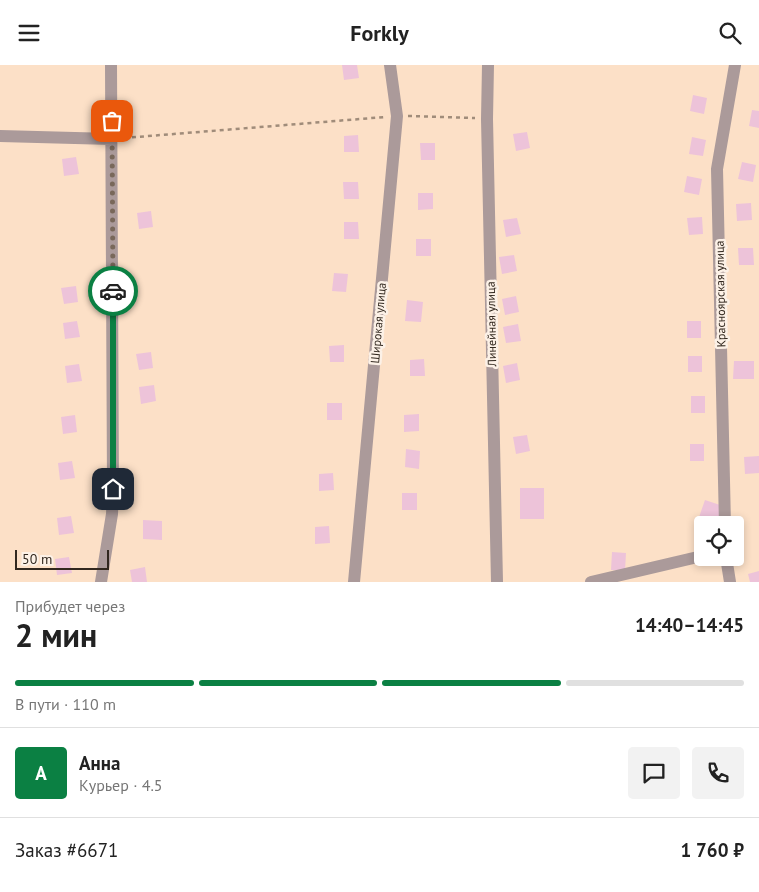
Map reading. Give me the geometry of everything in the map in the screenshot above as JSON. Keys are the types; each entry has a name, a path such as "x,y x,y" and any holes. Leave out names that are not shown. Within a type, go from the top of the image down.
{"street":[{"path":"101,582 112,514 113,489 111,65"},
{"name":"Широкая улица","path":"354,582 397,116 390,65"},
{"name":"Линейная улица","path":"488,65 487,119 497,582"},
{"name":"Красноярская улица","path":"725,516 717,169 735,65"},
{"path":"0,136 112,139"},
{"path":"591,582 694,558"},
{"path":"727,566 730,582"}],"path":[{"path":"112,139 397,116 487,119"}],"building":[{"path":"342,65 357,65 359,78 344,80"},
{"path":"693,95 707,98 704,114 690,111"},
{"path":"752,110 759,111 759,128 749,126"},
{"path":"527,132 530,148 516,151 513,134"},
{"path":"358,135 359,152 344,152 344,136"},
{"path":"692,137 706,140 703,156 689,154"},
{"path":"420,143 435,143 435,160 421,160"},
{"path":"76,157 79,174 64,176 62,159"},
{"path":"742,162 756,165 753,182 738,179"},
{"path":"687,176 702,179 699,195 684,192"},
{"path":"343,182 358,182 359,199 344,199"},
{"path":"418,193 433,193 433,209 418,210"},
{"path":"751,203 752,220 737,221 736,204"},
{"path":"151,211 153,227 139,229 137,213"},
{"path":"702,217 703,234 689,235 687,218"},
{"path":"517,218 521,234 506,237 503,220"},
{"path":"344,222 358,222 359,239 344,239"},
{"path":"416,239 431,239 431,256 416,256"},
{"path":"738,248 753,248 754,265 739,265"},
{"path":"514,255 517,271 502,274 499,257"},
{"path":"334,273 348,274 346,292 332,291"},
{"path":"76,286 78,302 64,304 61,288"},
{"path":"516,296 519,312 505,315 502,299"},
{"path":"407,300 423,302 421,322 405,321"},
{"path":"77,321 80,337 65,339 63,323"},
{"path":"687,321 701,321 701,338 687,338"},
{"path":"518,324 521,341 506,343 503,327"},
{"path":"344,345 344,362 330,362 329,346"},
{"path":"151,352 153,368 139,370 136,354"},
{"path":"688,356 702,356 702,372 688,372"},
{"path":"424,359 425,376 410,376 410,360"},
{"path":"734,361 754,361 754,379 733,379"},
{"path":"517,363 520,380 506,383 503,366"},
{"path":"79,364 82,381 67,383 65,366"},
{"path":"154,385 156,401 141,404 139,387"},
{"path":"691,396 705,396 705,413 691,413"},
{"path":"327,403 342,403 342,420 327,420"},
{"path":"419,414 419,431 404,432 404,415"},
{"path":"75,415 77,432 63,434 61,417"},
{"path":"527,435 530,451 516,454 513,437"},
{"path":"690,444 704,444 704,461 690,461"},
{"path":"406,449 420,451 419,469 405,467"},
{"path":"759,456 759,473 745,474 744,457"},
{"path":"72,461 75,478 60,480 58,463"},
{"path":"333,473 334,490 319,491 319,474"},
{"path":"520,488 544,488 544,519 520,519"},
{"path":"402,493 417,493 417,510 402,510"},
{"path":"705,500 723,506 719,516 699,516"},
{"path":"71,516 74,533 59,535 57,518"},
{"path":"143,520 162,521 162,540 143,539"},
{"path":"329,526 330,543 315,544 315,527"},
{"path":"612,552 626,553 625,571 611,570"},
{"path":"69,557 72,573 57,575 55,559"},
{"path":"145,567 147,582 132,582 130,570"},
{"path":"759,571 759,582 750,582 748,574"}],"way so far":[{"path":"112,121 113,291"}],"route":[{"path":"113,291 113,489"}]}
